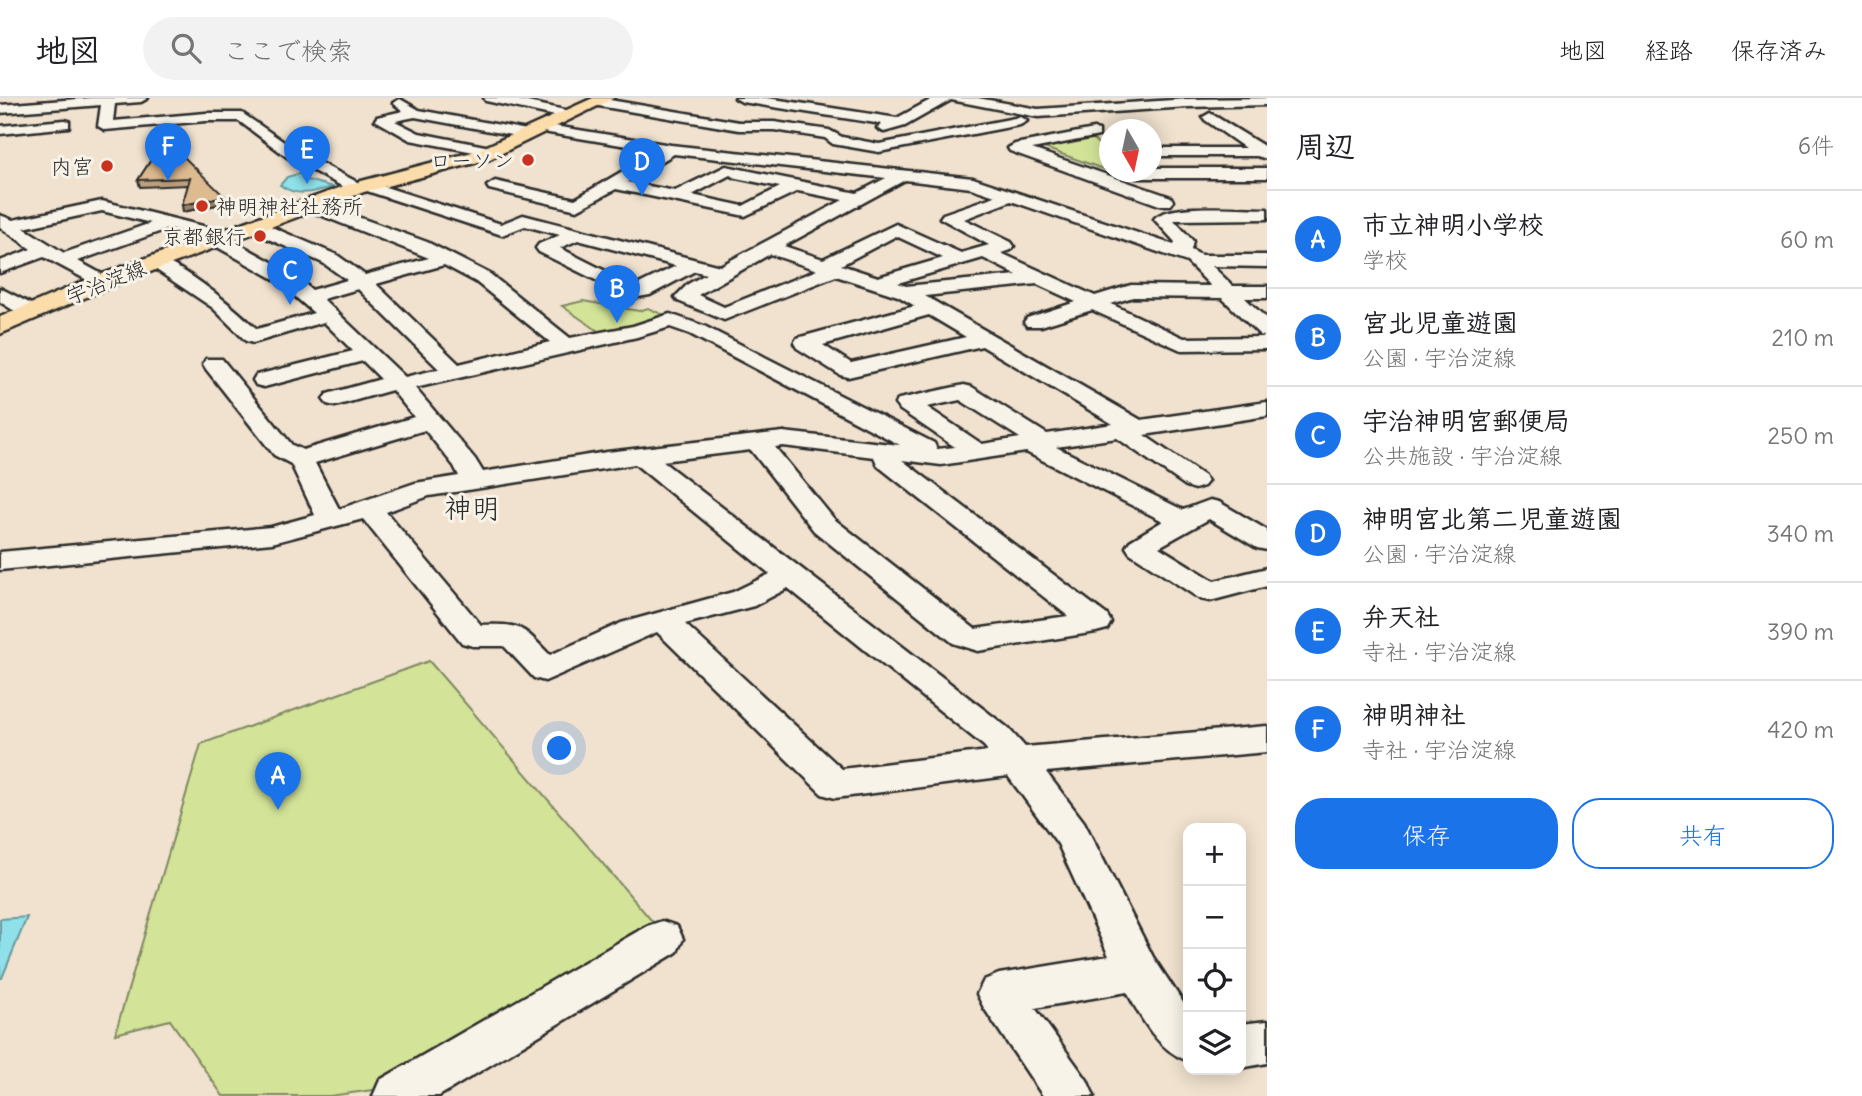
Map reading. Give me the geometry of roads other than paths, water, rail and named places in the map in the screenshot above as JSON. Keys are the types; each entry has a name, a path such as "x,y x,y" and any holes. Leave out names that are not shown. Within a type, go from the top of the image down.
{"main road":[{"name":"宇治淀線","path":"0,326 102,282 311,205 362,187 459,163 490,152 602,100"}],"street":[{"path":"0,109 141,98"},
{"path":"491,98 569,115"},
{"path":"602,100 739,126 774,126 829,134 893,127 900,123 912,108 945,98"},
{"path":"956,98 1028,112 1047,113 1241,99 1267,101"},
{"path":"1039,98 1047,113"},
{"path":"93,121 109,99"},
{"path":"742,99 900,123"},
{"path":"396,100 461,108"},
{"path":"396,100 415,113"},
{"path":"774,126 801,108"},
{"path":"912,108 988,128"},
{"path":"490,152 415,137 382,120 415,113 666,153 973,183 1014,196 1170,219 1267,214"},
{"path":"0,130 93,121 106,126 169,115 242,117 292,154 362,187 502,230 523,220 722,272"},
{"path":"1265,154 1233,132 1204,118 1267,115"},
{"path":"829,134 838,141 879,148 915,144 1020,121"},
{"path":"1206,132 1255,132"},
{"path":"1099,134 1015,148 1203,233"},
{"path":"1162,144 1172,152"},
{"path":"1162,152 1265,154"},
{"path":"495,186 577,205 666,153 726,171 859,199"},
{"path":"930,162 722,272 685,297 724,314 829,268 896,229 959,258"},
{"path":"678,196 726,171"},
{"path":"1162,172 1267,173"},
{"path":"1248,173 1267,189"},
{"path":"1143,182 1196,260 1267,331"},
{"path":"616,184 746,211 795,186"},
{"path":"881,282 1005,246 949,218 1036,189"},
{"path":"1170,219 1187,197"},
{"path":"311,205 421,246 483,278 566,345"},
{"path":"5,223 102,206 221,238 283,276 309,297 431,420 466,464 474,481"},
{"path":"5,223 102,282"},
{"path":"0,267 169,223"},
{"path":"254,226 330,259 362,282 455,372"},
{"path":"577,234 545,248 632,292 643,291 693,264"},
{"path":"771,248 905,292 1130,430 1195,481"},
{"path":"984,252 1094,305 1109,308 1181,344 1267,342"},
{"path":"309,297 445,259"},
{"path":"1196,260 1267,261"},
{"path":"155,263 220,304 253,337 327,316"},
{"path":"905,292 1039,278"},
{"path":"1034,322 1131,291 1267,292"},
{"path":"0,294 32,312"},
{"path":"930,308 806,343 848,370 984,339"},
{"path":"335,399 637,331 670,320 697,330 941,457"},
{"path":"264,380 367,354"},
{"path":"214,364 283,450 301,459 331,519"},
{"path":"978,452 906,404 964,392 1038,444 1184,520"},
{"path":"0,561 272,535 369,509 424,489 757,441 783,439 941,457 1267,409"},
{"path":"301,459 431,420"},
{"path":"757,441 824,525 964,636 978,640 1096,622 887,461 885,450"},
{"path":"640,456 996,737 1076,841 1139,971 1175,1030 1183,1036"},
{"path":"1261,531 1210,508 1184,520 1140,547 1210,592 1267,578"},
{"path":"369,509 473,636 512,635 545,670 599,647 638,626 743,599 789,576"},
{"path":"662,620 835,784 1017,761 1267,739"},
{"path":"396,1096 662,939"},
{"path":"1071,1096 999,994 1139,971"},
{"path":"1246,1045 1267,1042"}],"water":[{"path":"302,173 303,179 333,187 299,193 280,185 287,177"},
{"path":"27,917 2,978 0,978 0,919"}],"place":[{"name":"ローソン","path":"528,160"},
{"name":"内宮","path":"107,166"},
{"name":"神明神社","path":"168,181"},
{"name":"弁天社","path":"307,184"},
{"name":"神明宮北第二児童遊園","path":"642,196"},
{"name":"神明神社社務所","path":"202,206"},
{"name":"京都銀行","path":"260,236"},
{"name":"宇治神明宮郵便局","path":"290,305"},
{"name":"宮北児童遊園","path":"617,323"},
{"name":"市立神明小学校","path":"278,810"}],"district":[{"name":"神明","path":"472,508"}]}
